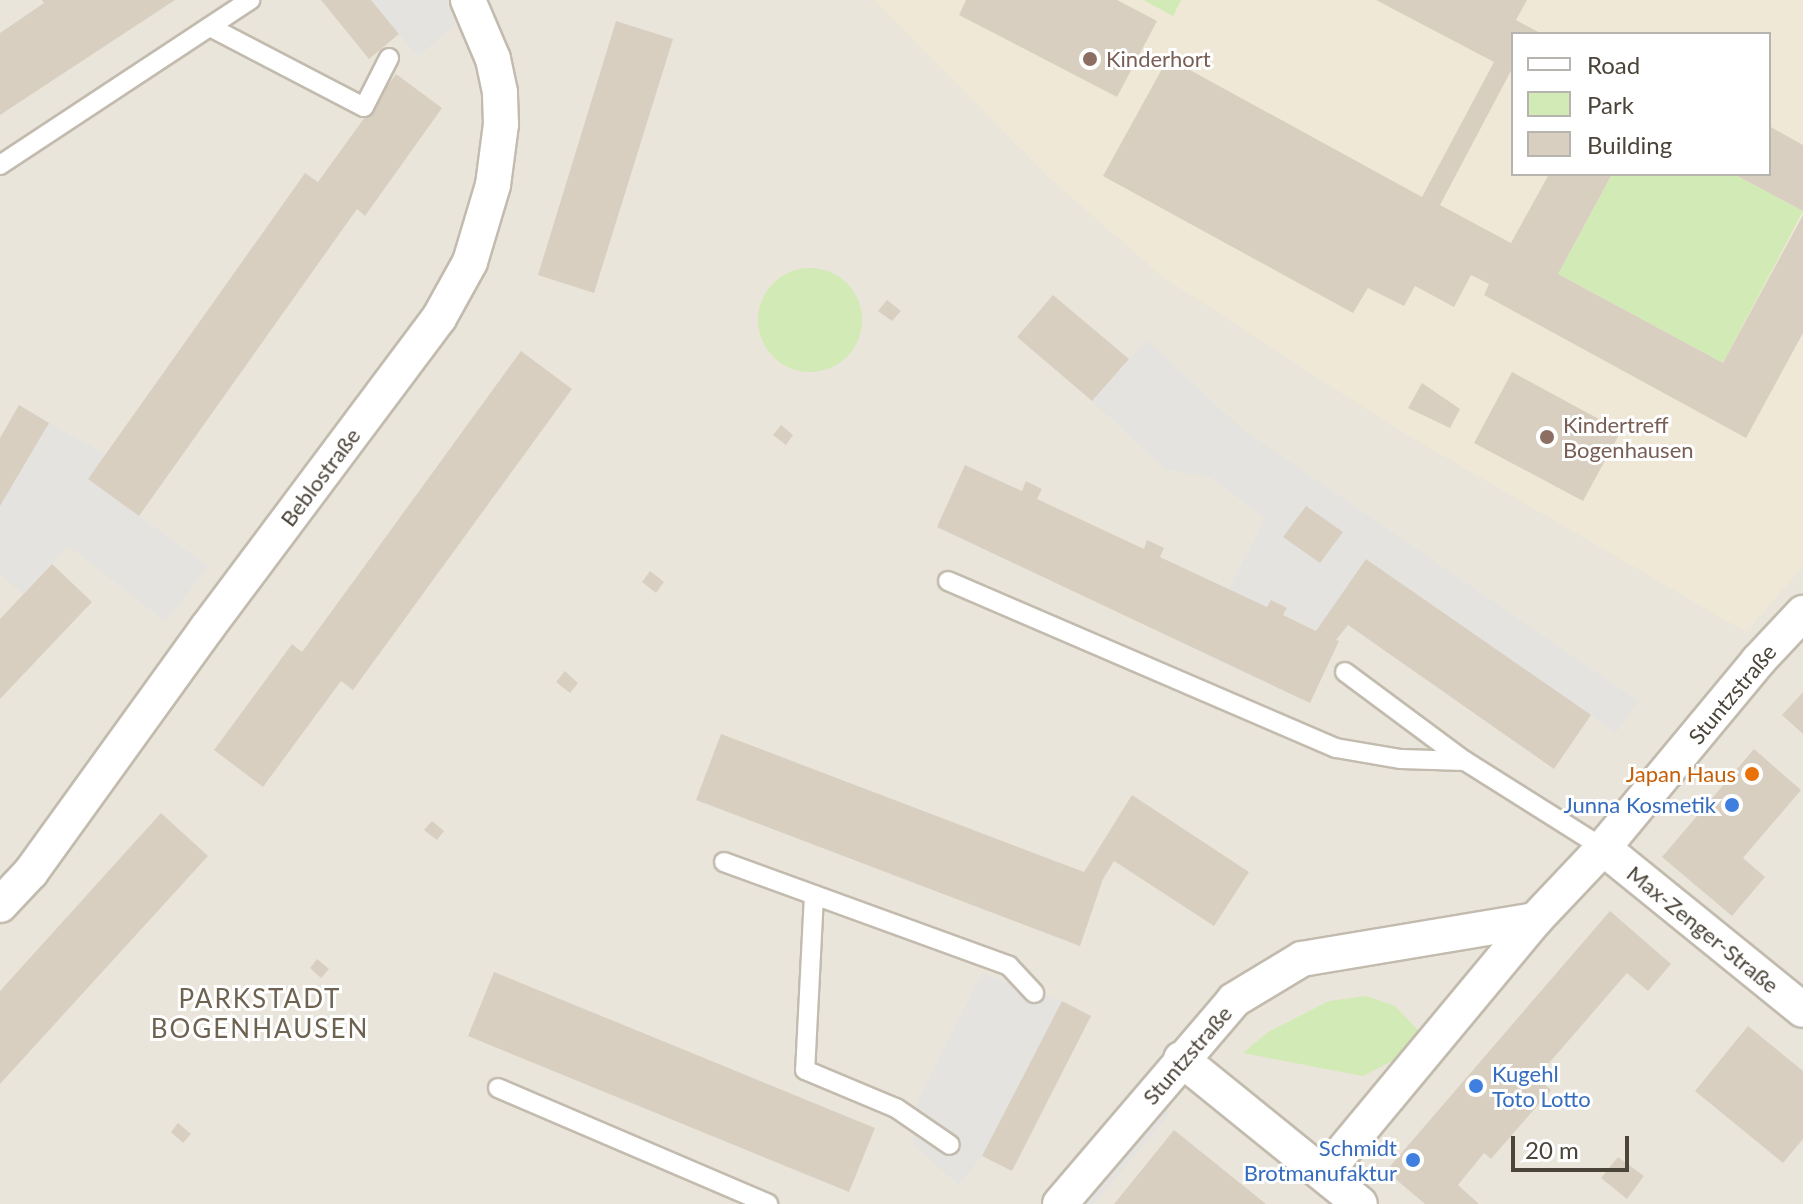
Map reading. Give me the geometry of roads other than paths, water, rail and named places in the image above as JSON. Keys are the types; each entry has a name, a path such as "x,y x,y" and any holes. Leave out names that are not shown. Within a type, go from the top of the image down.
{"street":[{"name":"Beblostraße","path":"0,905 31,872 217,615 439,318 470,262 493,185 501,124 500,92 493,59 468,0"},
{"name":"Stuntzstraße","path":"1324,1174 1535,920 1603,848 1758,661 1803,613"},
{"name":"Max-Zenger-Straße","path":"1603,848 1803,1010"},
{"name":"Stuntzstraße","path":"1060,1204 1234,1000 1302,959 1535,920"},
{"path":"1181,1059 1360,1204"}],"lane":[{"path":"0,165 212,28 250,0"},
{"path":"212,28 364,107 389,58"},
{"path":"948,581 1336,748 1401,759 1465,761"},
{"path":"1345,672 1465,761 1603,848"},
{"path":"724,862 1009,966 1034,993"},
{"path":"814,895 805,1070 896,1108 950,1145"},
{"path":"498,1088 768,1204"}],"place":[{"name":"Kinderhort","path":"1090,59"},
{"name":"Kindertreff Bogenhausen","path":"1547,437"},
{"name":"Japan Haus","path":"1752,774"},
{"name":"Junna Kosmetik","path":"1732,805"},
{"name":"Kugehl Toto Lotto","path":"1476,1086"},
{"name":"Schmidt Brotmanufaktur","path":"1413,1160"}],"district":[{"name":"PARKSTADT BOGENHAUSEN","path":"260,1014"}]}
